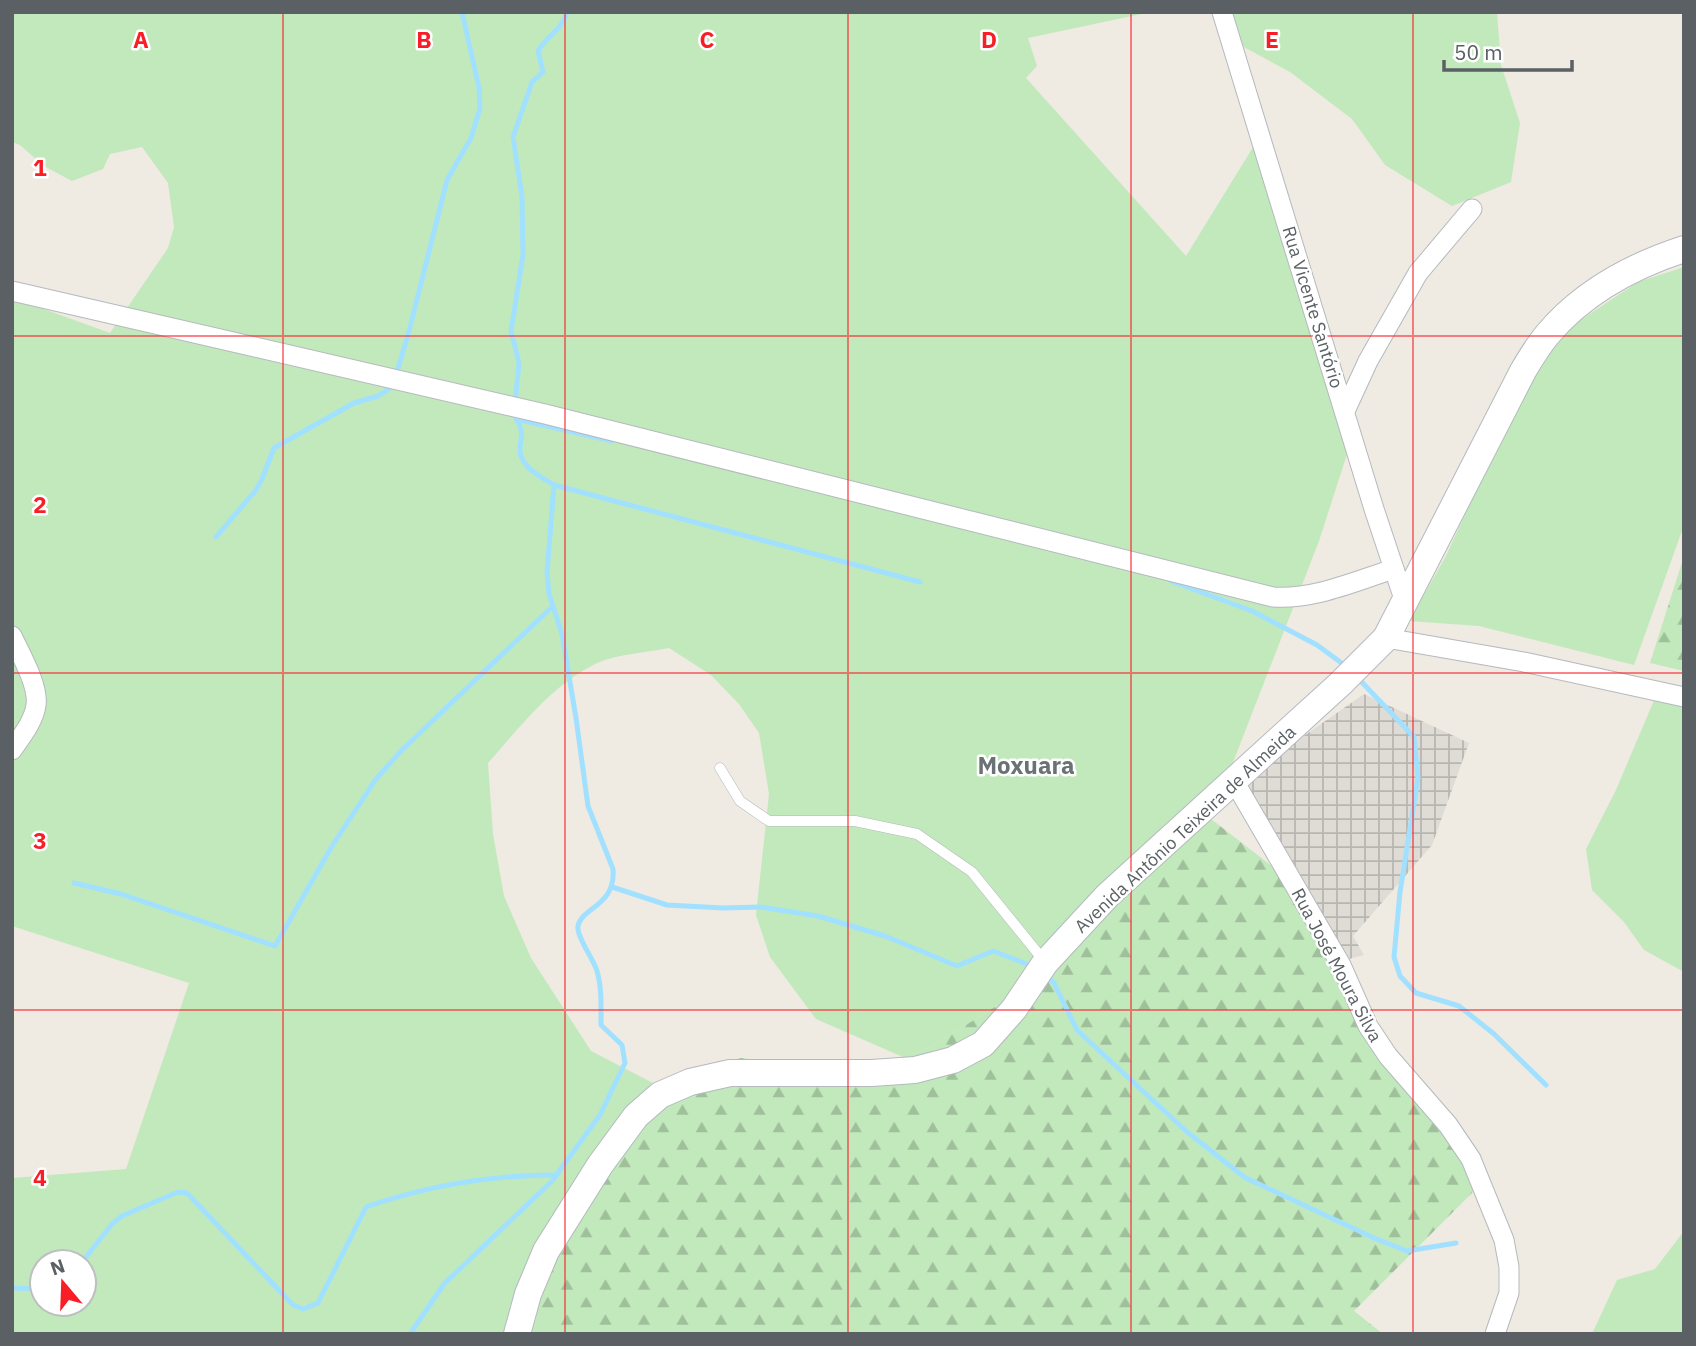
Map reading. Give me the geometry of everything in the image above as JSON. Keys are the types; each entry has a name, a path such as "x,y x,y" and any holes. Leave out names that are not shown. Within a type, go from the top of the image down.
{"street":[{"name":"Rua Vicente Santório","path":"1222,12 1405,602"},
{"path":"1345,411 1379,341 1418,273 1472,209"},
{"name":"Avenida Antônio Teixeira de Almeida","path":"517,1334 528,1294 547,1251 600,1165 636,1116 660,1095 690,1082 730,1073 872,1073 915,1070 953,1060 983,1044 1014,1009 1045,963 1107,896 1340,684 1386,638 1522,371 1546,335 1580,301 1623,274 1661,256 1684,249"},
{"path":"12,291 545,414 1273,597 1310,595 1394,569"},
{"path":"12,636 36,693 32,718 12,750"},
{"path":"1386,638 1524,662 1684,697"},
{"name":"Rua José Moura Silva","path":"1234,781 1340,965 1368,1026 1388,1056 1448,1125 1471,1158 1504,1240 1509,1267 1508,1293 1495,1334"}],"lane":[{"path":"720,768 740,801 769,821 855,821 916,834 972,872 1045,963"}],"shaded area":[{"path":"1364,694 1469,743 1432,845 1353,936 1364,955 1349,959 1242,779"}],"green space":[{"path":"12,12 1151,12 1028,38 1037,66 1026,78 1186,256 1255,144 1348,451 1319,541 1211,819 1014,995 929,1048 903,1057 816,1019 770,957 756,915 769,794 759,733 739,704 711,675 669,648 621,656 595,664 550,696 488,763 493,834 504,896 531,958 591,1051 653,1083 542,1283 533,1334 12,1334 12,1178 126,1169 189,983 12,926 12,302 27,303 110,333 168,248 174,227 168,183 142,147 110,154 103,169 72,181 44,166 20,145 12,142"},
{"path":"1211,12 1497,12 1501,65 1520,123 1511,182 1452,206 1385,165 1352,119 1290,72 1218,33"},
{"path":"1684,267 1684,525 1634,665 1479,626 1409,621 1446,556 1526,381 1567,329 1638,282"},
{"path":"1684,556 1684,671 1650,663"},
{"path":"1655,698 1684,704 1684,972 1644,950 1624,922 1592,890 1586,849 1616,790"},
{"path":"1211,819 1287,878 1478,1187 1354,1311 1383,1334 533,1334 542,1283 653,1083 741,1058 778,1063 890,1061 929,1048 1014,995"},
{"path":"1684,1231 1684,1334 1592,1334 1617,1280 1655,1269"}],"waterway":[{"path":"216,537 256,490 274,448 354,403 378,396 389,389 396,375 447,180 471,138 480,108 479,88 462,12"},
{"path":"515,403 519,363 511,331 523,255 522,197 513,137 532,82 543,72 538,51 561,24 567,12"},
{"path":"516,419 612,441"},
{"path":"517,419 522,433 520,454 523,460 531,470 554,485 920,582"},
{"path":"410,1334 444,1284 552,1181 600,1115 625,1063 622,1045 601,1025 599,977 578,930 581,920 609,891 613,881 613,869 588,806 562,634 549,594 547,572 554,485"},
{"path":"1171,581 1252,611 1317,645 1347,667"},
{"path":"74,883 121,894 275,946 332,846 376,779 402,750 553,606"},
{"path":"1356,676 1414,737 1418,778 1400,892 1394,957 1400,976 1416,993 1459,1006 1494,1034 1546,1085"},
{"path":"612,887 667,905 760,907 818,916 885,936 957,966 993,951 1032,966"},
{"path":"1046,975 1054,983 1077,1030 1186,1131 1244,1177 1407,1251 1456,1243"},
{"path":"93,1248 122,1216 178,1192 187,1193 293,1305 303,1309 318,1303 366,1207 412,1193 460,1183 557,1175"},
{"path":"12,1288 28,1289"}],"district":[{"name":"Moxuara","path":"1026,765"}]}
